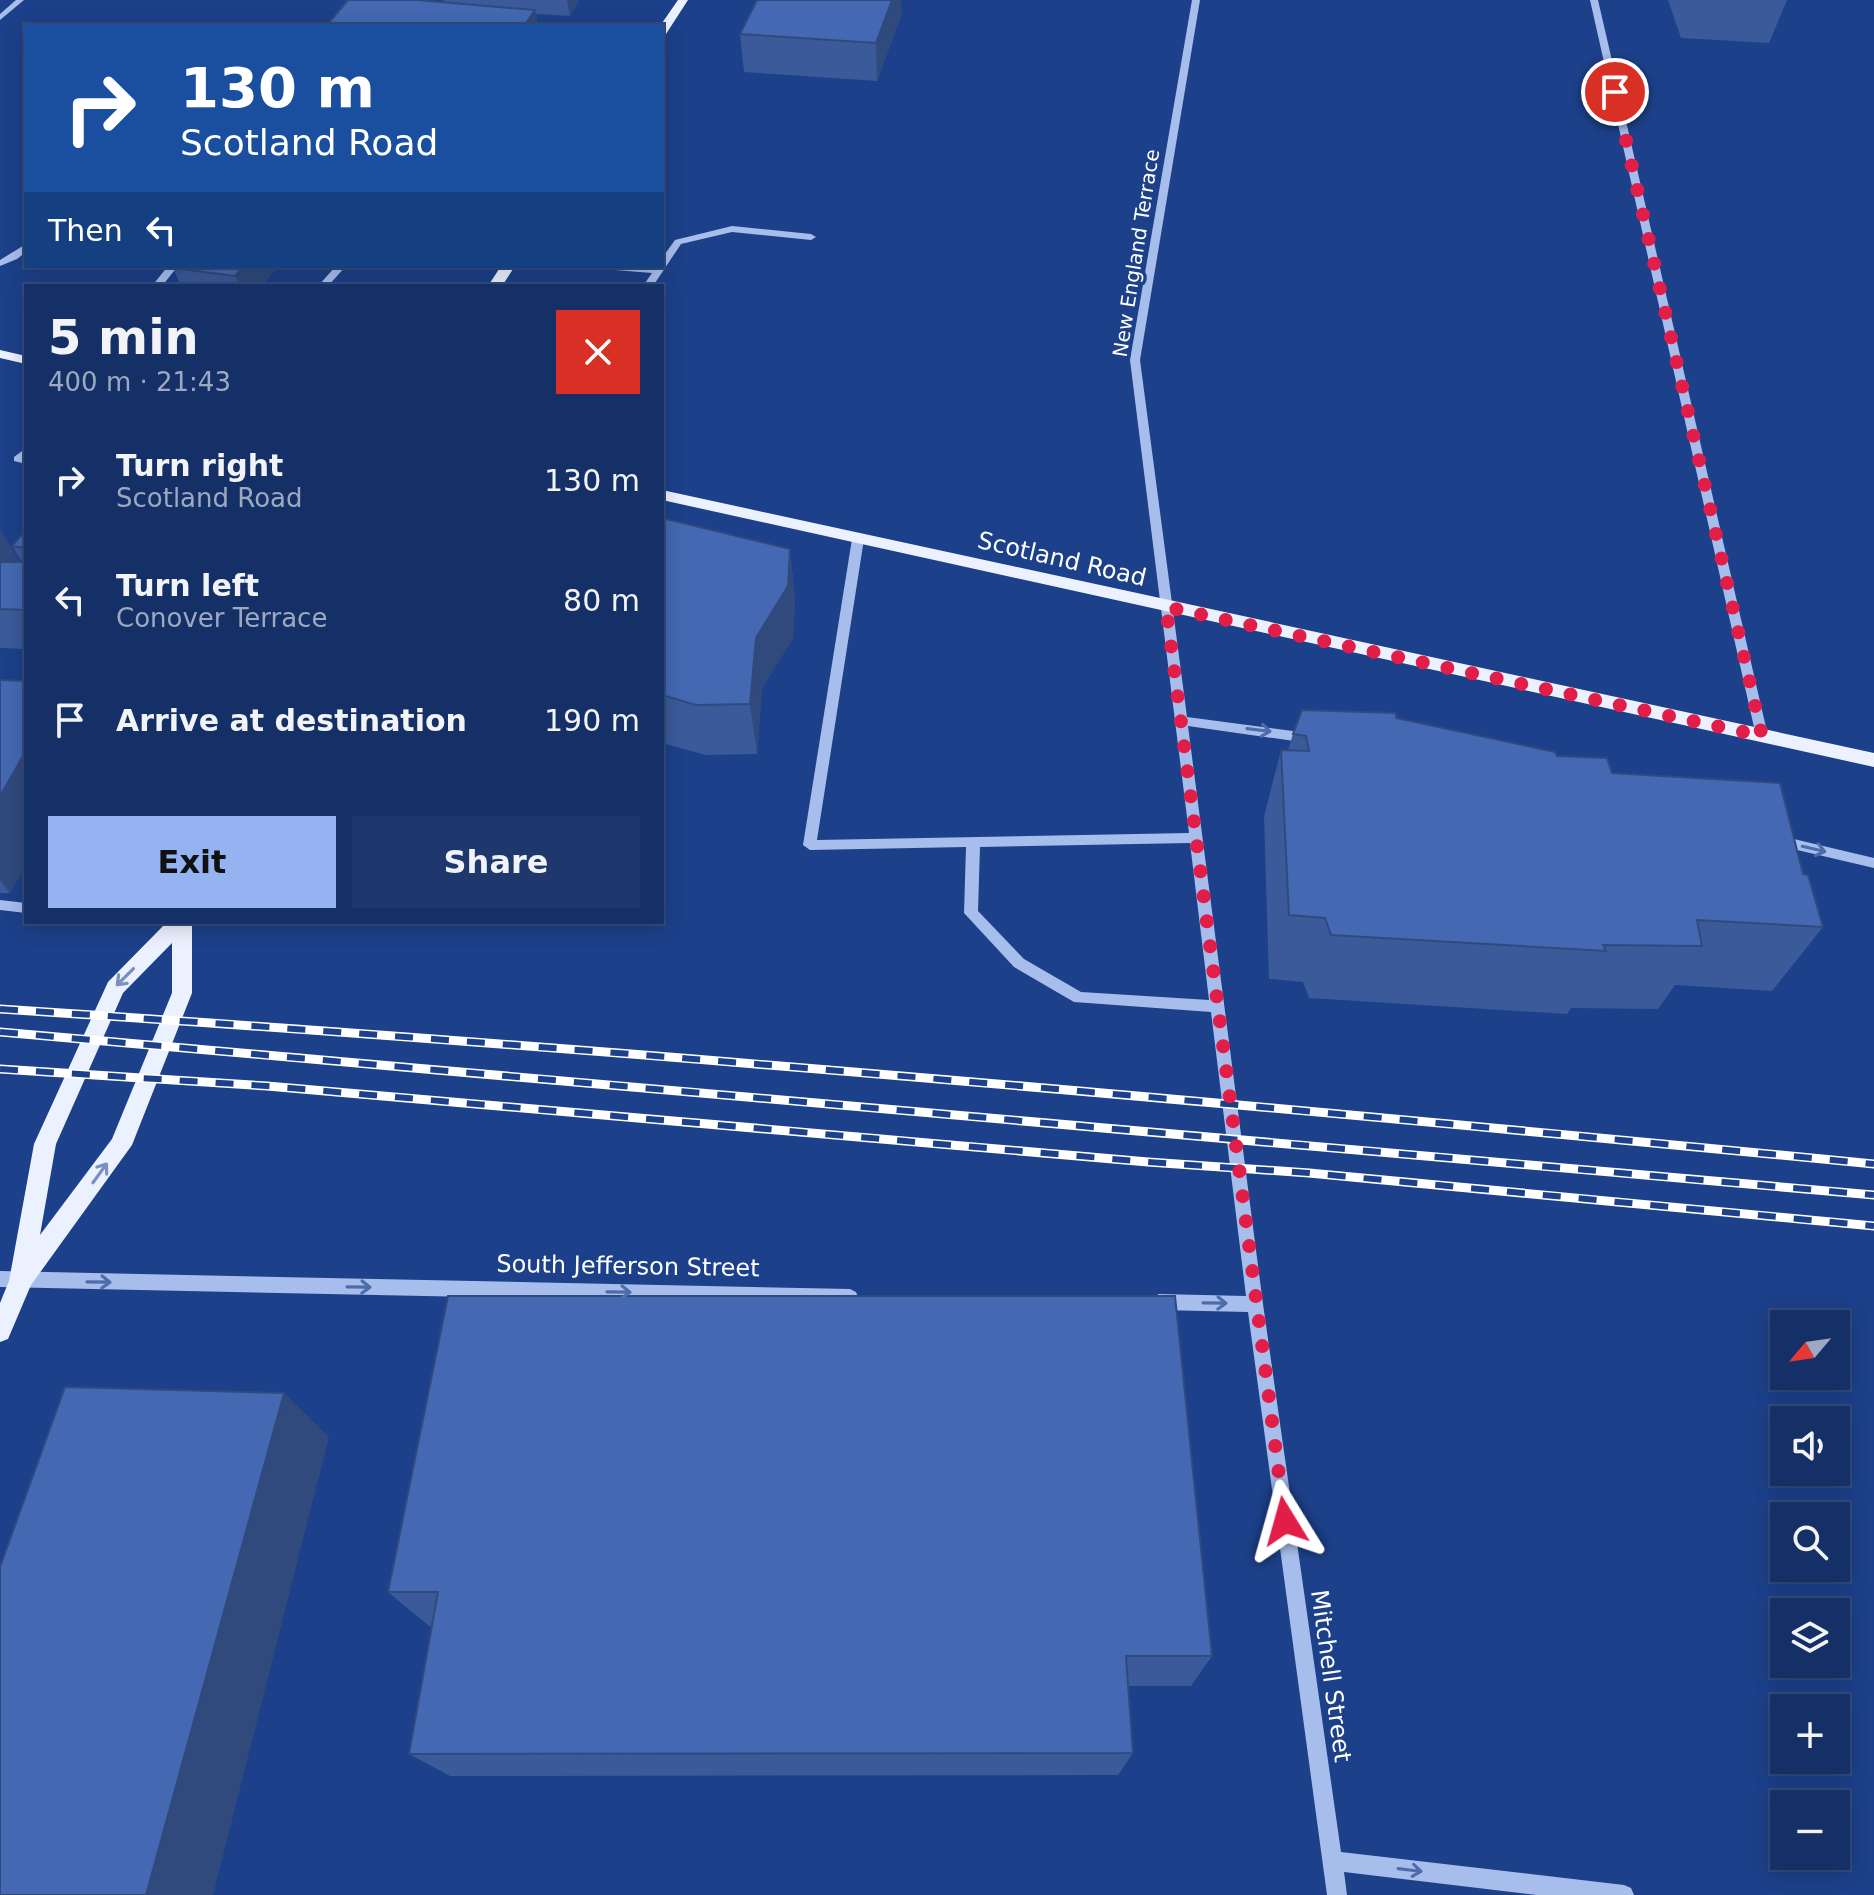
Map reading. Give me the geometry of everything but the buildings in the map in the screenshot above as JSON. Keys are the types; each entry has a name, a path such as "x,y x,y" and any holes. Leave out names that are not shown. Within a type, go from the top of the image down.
{"main road":[{"path":"664,29 683,0"},
{"path":"0,354 24,360"},
{"name":"Scotland Road","path":"664,495 1874,760"},
{"path":"0,1331 45,1144 115,988 179,924"},
{"path":"10,1280 121,1145 182,993 181,924"}],"street":[{"path":"0,18 20,0"},
{"name":"New England Terrace","path":"1166,607 1135,360 1196,0"},
{"path":"1594,0 1762,736"},
{"path":"664,262 678,242 732,229 811,237"},
{"path":"0,263 24,249"},
{"path":"159,284 171,268"},
{"path":"325,284 339,268"},
{"path":"625,268 658,271"},
{"path":"649,284 660,268"},
{"path":"858,539 810,845 1197,838"},
{"name":"Mitchell Street","path":"1166,607 1255,1304 1337,1895"},
{"path":"1182,721 1297,735 1328,743"},
{"path":"1762,837 1874,863"},
{"path":"973,842 971,913 1019,963 1079,998 1218,1006"},
{"path":"0,905 24,908"},
{"name":"South Jefferson Street","path":"10,1280 875,1297"},
{"path":"1144,1302 1255,1304"},
{"path":"1333,1861 1624,1895"}],"railway":[{"path":"0,1009 938,1079 1874,1164"},
{"path":"0,1032 1874,1195"},
{"path":"0,1069 267,1086 1148,1162 1309,1173 1874,1226"}],"route":[{"path":"1285,1521 1166,607 1762,736 1615,92"}]}
